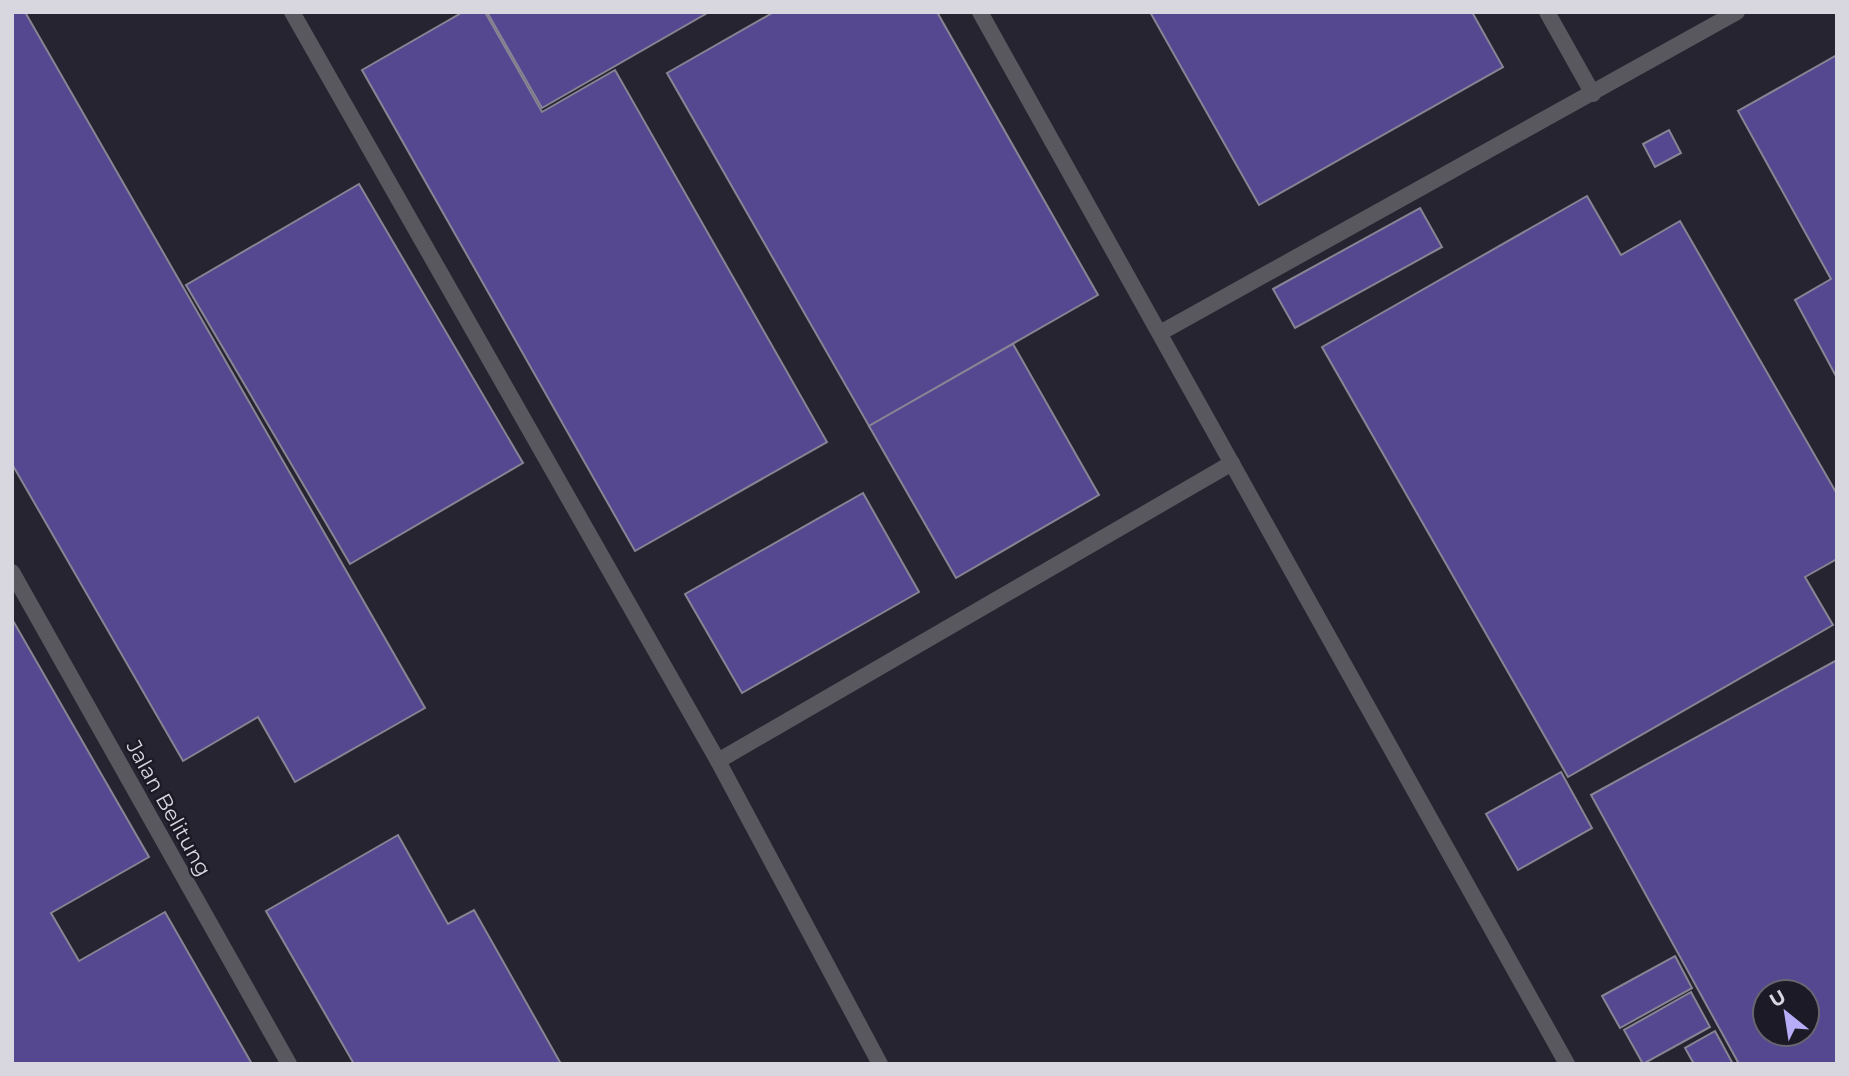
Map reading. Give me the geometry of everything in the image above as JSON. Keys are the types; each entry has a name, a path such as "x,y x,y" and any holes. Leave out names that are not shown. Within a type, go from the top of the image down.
{"lane":[{"path":"292,12 718,761 880,1064"},
{"path":"981,12 1567,1064"},
{"path":"1547,12 1592,94"},
{"path":"1160,333 1737,12"},
{"path":"718,761 1232,463"},
{"name":"Jalan Belitung","path":"12,572 289,1064"}],"building":[{"path":"12,12 25,12 425,708 295,782 258,717 183,761 12,464"},
{"path":"463,12 485,12 542,112 615,70 827,442 635,551 362,70"},
{"path":"487,12 709,12 542,108"},
{"path":"774,12 937,12 1098,295 869,426 667,73"},
{"path":"1150,12 1472,12 1503,67 1259,205"},
{"path":"1837,55 1837,378 1795,300 1831,279 1738,111"},
{"path":"1669,130 1681,153 1655,167 1643,144"},
{"path":"359,184 523,463 350,564 186,285"},
{"path":"1587,196 1621,255 1680,221 1837,494 1837,559 1805,577 1833,625 1568,777 1322,347"},
{"path":"1420,208 1442,247 1295,328 1273,289"},
{"path":"1013,344 1099,495 956,578 869,426"},
{"path":"863,493 919,592 742,693 685,594"},
{"path":"12,619 149,857 51,913 79,961 165,912 252,1064 12,1064"},
{"path":"1837,660 1837,1064 1739,1064 1591,795"},
{"path":"1561,772 1592,828 1518,870 1486,814"},
{"path":"398,835 448,924 474,910 561,1064 354,1064 266,911"},
{"path":"1675,956 1692,988 1620,1028 1602,996"},
{"path":"1691,992 1710,1027 1643,1064 1624,1030"},
{"path":"1715,1031 1733,1064 1694,1064 1685,1048"}]}
